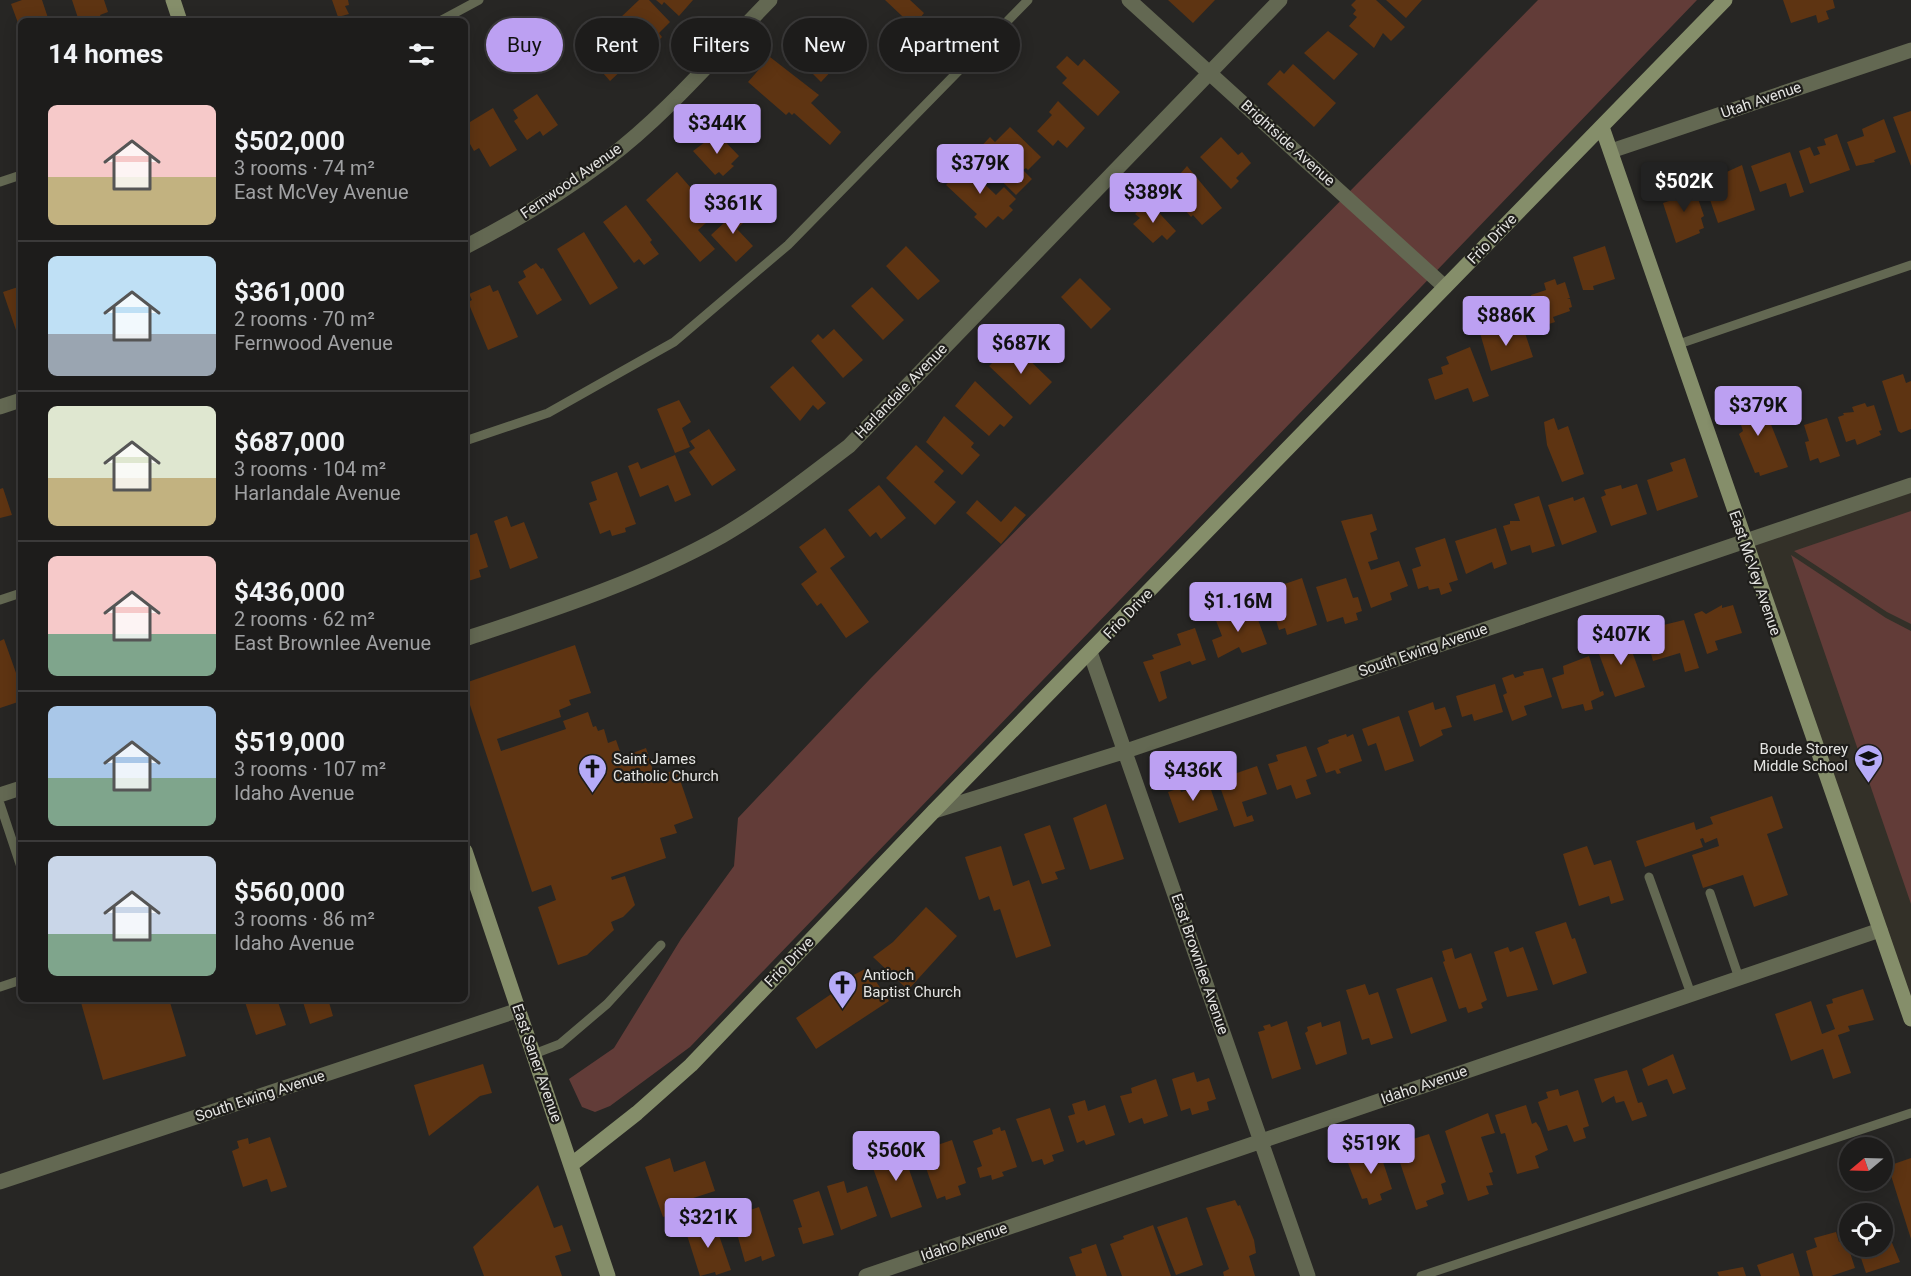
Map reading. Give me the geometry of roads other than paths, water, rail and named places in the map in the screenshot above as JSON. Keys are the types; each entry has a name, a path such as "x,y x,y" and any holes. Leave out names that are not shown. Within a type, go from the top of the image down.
{"street":[{"path":"173,0 179,18"},
{"name":"Fernwood Avenue","path":"468,245 550,199 607,159 662,109 770,0"},
{"name":"Brightside Avenue","path":"1129,0 1445,287"},
{"name":"Harlandale Avenue","path":"468,638 662,566 723,536 787,493 849,446 1280,0"},
{"name":"Frio Drive","path":"572,1165 637,1113 691,1065 934,811 1725,0"},
{"name":"Utah Avenue","path":"1611,151 1911,50"},
{"name":"East McVey Avenue","path":"1602,127 1911,1019"},
{"path":"0,407 18,401"},
{"name":"South Ewing Avenue","path":"934,811 1126,751 1911,485"},
{"name":"East Brownlee Avenue","path":"1090,652 1308,1276"},
{"path":"0,795 18,789"},
{"name":"East Saner Avenue","path":"468,860 608,1276"},
{"name":"Idaho Avenue","path":"866,1276 1880,930"},
{"name":"South Ewing Avenue","path":"0,1182 519,1010"}],"lane":[{"path":"446,18 479,0"},
{"path":"468,440 548,413 674,342 788,245 1028,0"},
{"path":"0,182 18,176"},
{"path":"1676,345 1911,266"},
{"path":"0,600 18,594"},
{"path":"0,804 18,858"},
{"path":"1649,877 1691,994"},
{"path":"1710,893 1739,978"},
{"path":"534,1054 560,1044 607,1004 661,945"},
{"path":"0,987 18,981"},
{"path":"1421,1276 1911,1113"}],"place":[{"name":"Boude Storey Middle School","path":"1869,784"},
{"name":"Saint James Catholic Church","path":"592,794"},
{"name":"Antioch Baptist Church","path":"842,1010"}]}
